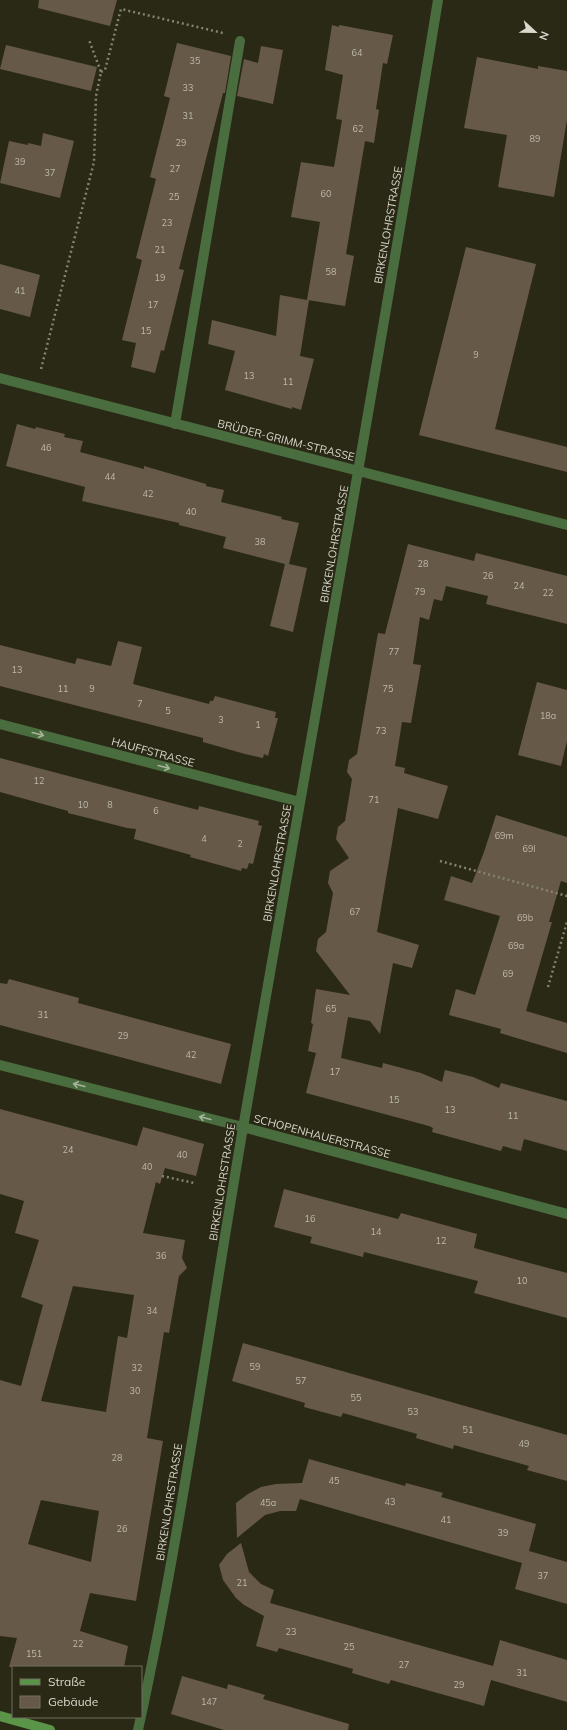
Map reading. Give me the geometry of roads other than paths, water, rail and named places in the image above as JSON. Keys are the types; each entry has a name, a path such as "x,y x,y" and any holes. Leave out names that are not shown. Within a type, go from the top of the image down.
{"main road":[{"path":"0,1716 50,1730"}],"street":[{"name":"BIRKENLOHRSTRASSE","path":"142,1712 157,1643 243,1127 359,471 438,0"},
{"path":"175,424 240,41"},
{"name":"BRÜDER-GRIMM-STRASSE","path":"0,378 567,525"},
{"name":"HAUFFSTRASSE","path":"0,724 300,802"},
{"name":"SCHOPENHAUERSTRASSE","path":"0,1065 243,1127 567,1214"},
{"name":"BIRKENLOHRSTRASSE","path":"138,1730 141,1718"}]}
